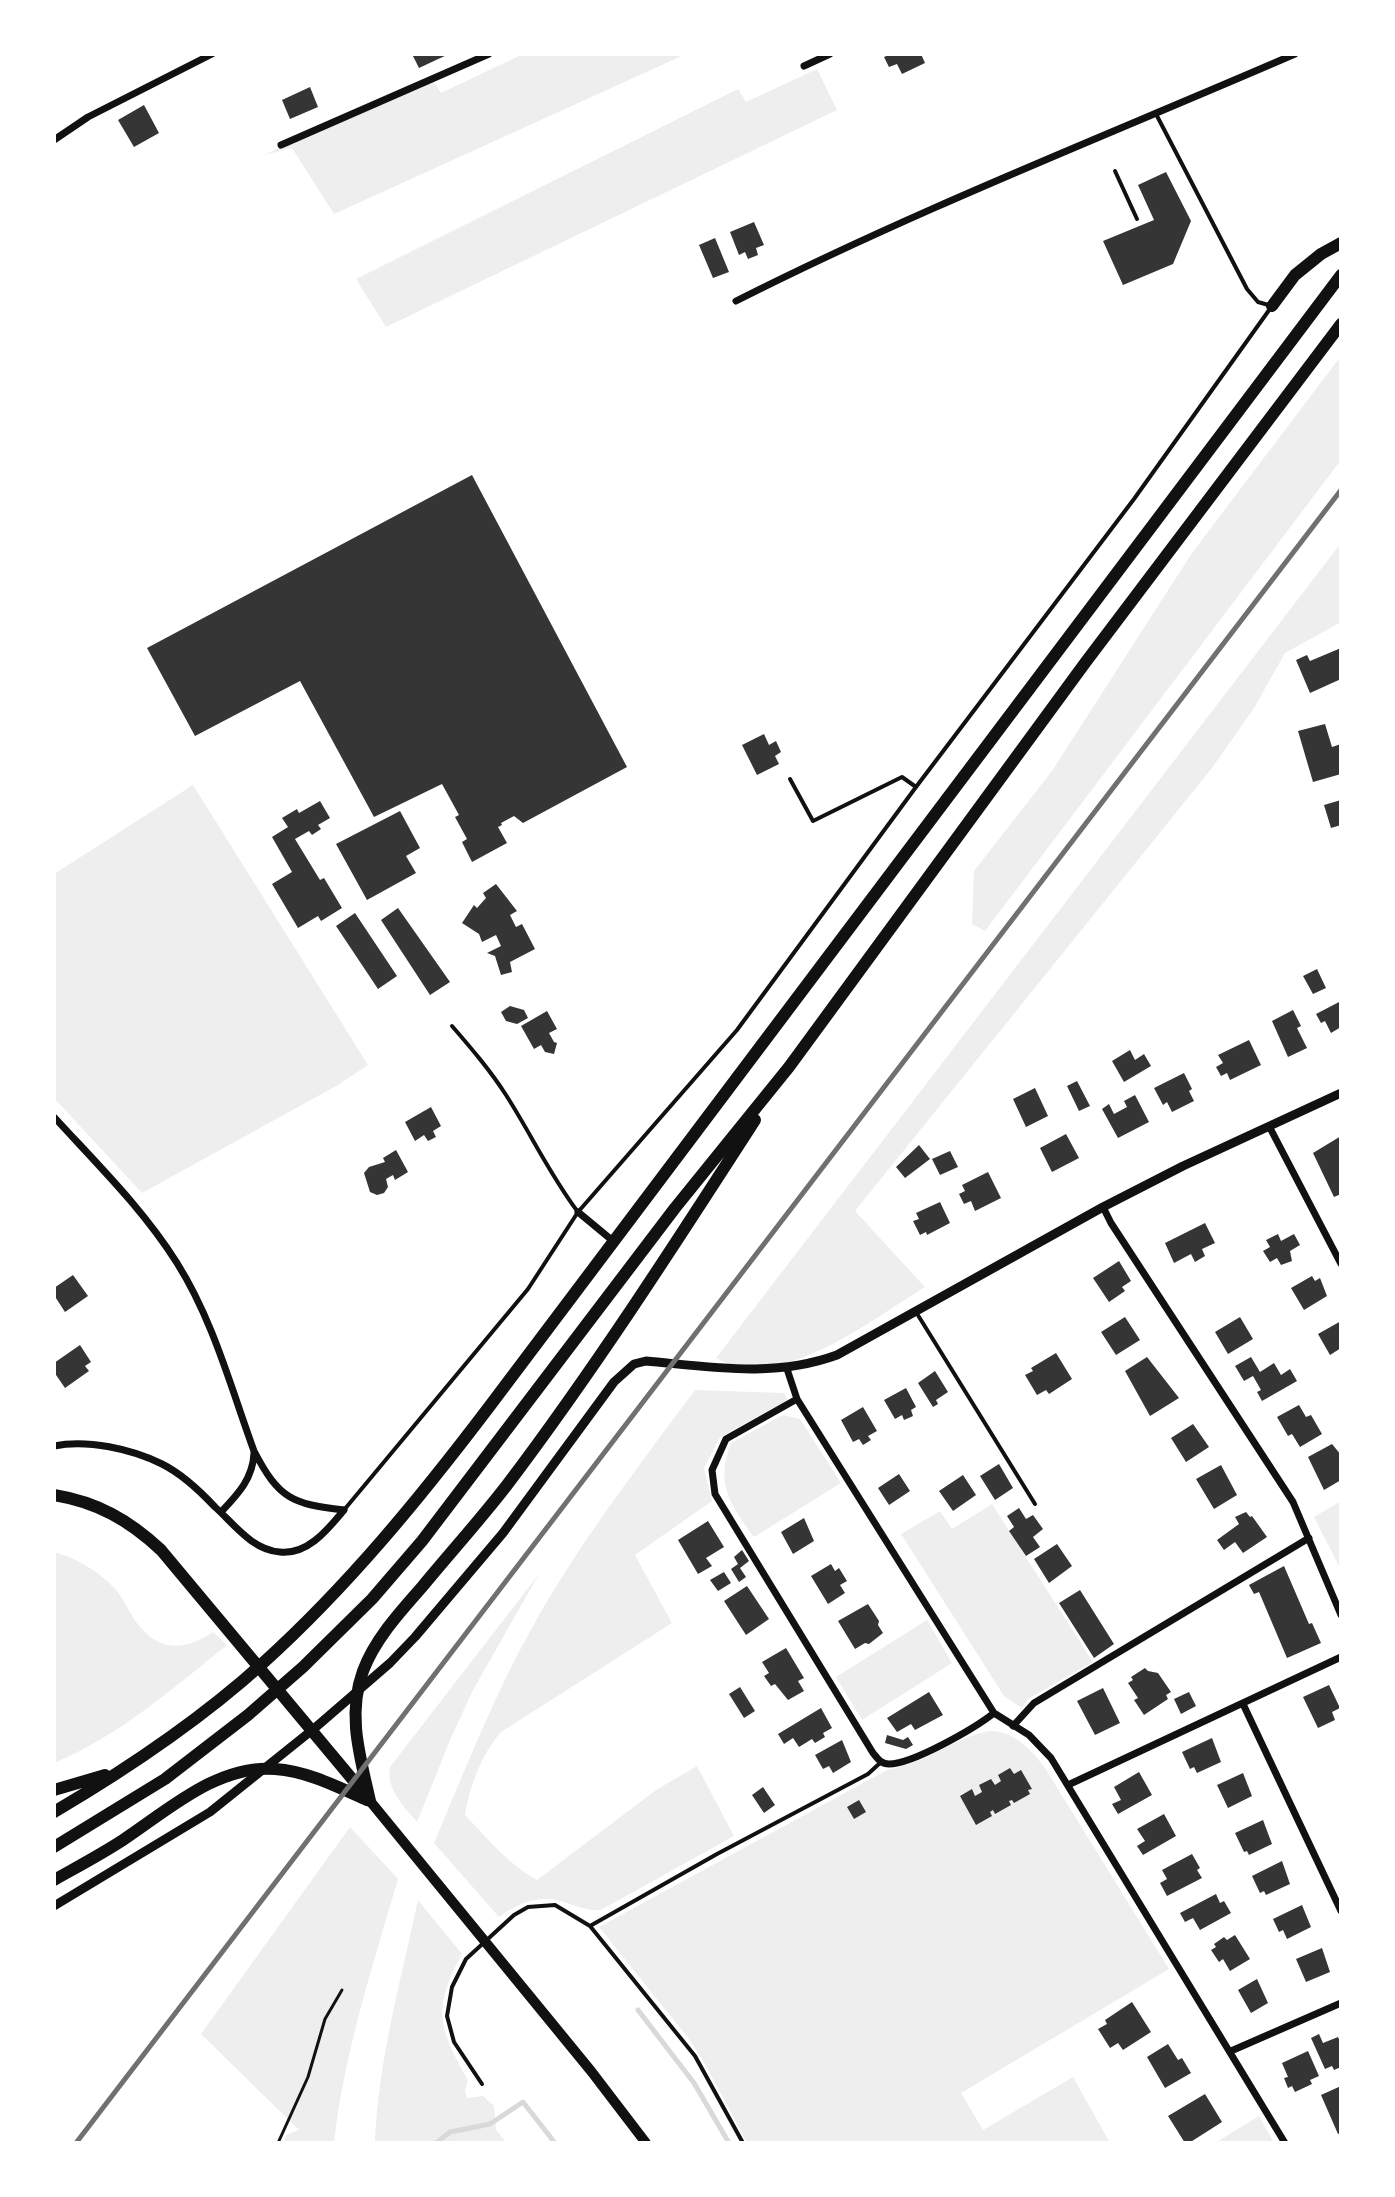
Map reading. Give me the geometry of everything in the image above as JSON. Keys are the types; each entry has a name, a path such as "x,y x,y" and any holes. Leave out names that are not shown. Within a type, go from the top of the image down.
{"main road":[{"path":"1272,306 1295,275 1341,243"},
{"path":"54,1812 186,1726 260,1666 350,1578 443,1468 1341,275"},
{"path":"54,1847 133,1801 200,1754 303,1667 372,1599 422,1541 675,1208 789,1067 1085,663 1341,324"},
{"path":"370,1801 354,1725 356,1694 369,1655 495,1500 575,1393 634,1310 789,1067"},
{"path":"54,1495 97,1505 137,1528 161,1550 512,1974 646,2143"},
{"path":"54,1790 133,1763"},
{"path":"54,1880 207,1785 237,1773 263,1768 294,1772 370,1801"}],"street":[{"path":"54,140 88,117 212,54"},
{"path":"281,145 489,54"},
{"path":"804,66 830,54"},
{"path":"736,301 830,254 1295,54"},
{"path":"54,1906 210,1812 390,1663 503,1533 614,1382 627,1369 646,1361 733,1370 787,1369 837,1355 1103,1207 1341,1093"},
{"path":"54,1117 127,1196 179,1266 209,1328 265,1473 277,1488 305,1506 344,1510"},
{"path":"1269,1126 1341,1264"},
{"path":"1103,1207 1293,1502 1341,1615"},
{"path":"578,1212 613,1241"},
{"path":"787,1369 797,1399 994,1713 1041,1746 1068,1785 1285,2143"},
{"path":"797,1399 726,1439 712,1470 715,1494 881,1762 890,1764 909,1759 976,1727 994,1713"},
{"path":"54,1446 66,1443 94,1445 133,1453 164,1465 197,1489 260,1547 282,1553 300,1550 313,1542 344,1510"},
{"path":"221,1512 243,1489 253,1466 254,1451"},
{"path":"1013,1726 1034,1703 1309,1538"},
{"path":"1068,1785 1341,1657"},
{"path":"1243,1704 1341,1911"},
{"path":"1231,2051 1341,2003"}],"lane":[{"path":"344,1510 528,1289 578,1212 737,1030 1134,499 1272,306 1258,302 1247,289 1155,112"},
{"path":"1115,171 1137,219"},
{"path":"790,779 813,821 902,777 916,787"},
{"path":"452,1026 506,1096 556,1183 578,1212"},
{"path":"916,1312 1035,1504"},
{"path":"590,1926 868,1774 881,1762"},
{"path":"482,2084 454,2042 447,2016 452,1987 466,1959 503,1924 528,1907 555,1905 590,1926 695,2056 743,2143"}],"path":[{"path":"278,2143 308,2077 325,2019 342,1990"}],"shaded area":[{"path":"523,54 686,54 334,214 292,148 264,155 431,77 441,93"},
{"path":"817,69 837,110 386,327 356,279 738,89 746,102"},
{"path":"1341,356 1341,460 985,931 972,924 974,871 1052,771 1192,553"},
{"path":"1341,543 1341,622 1285,653 1254,708 1212,768 855,1211 925,1287 852,1333 796,1360 768,1367 741,1367 716,1358"},
{"path":"193,785 368,1065 338,1085 142,1193 54,1098 54,874"},
{"path":"695,1390 784,1393 788,1400 720,1437 704,1468 712,1501 635,1555 672,1623 501,1732 477,1771 465,1815 508,1859 537,1880 656,1790 697,1766 734,1836 601,1910 546,1899 522,1904 499,1917 434,1843 493,1706 533,1626 589,1535"},
{"path":"783,1415 800,1419 841,1483 754,1537 728,1493 724,1470 726,1457 731,1443"},
{"path":"1341,1501 1341,1570 1314,1517"},
{"path":"992,1504 1093,1662 1028,1699 1022,1708 1004,1696 901,1534 940,1511 952,1529"},
{"path":"54,1552 80,1562 104,1578 117,1591 141,1628 158,1642 185,1645 213,1632 227,1645 123,1725 54,1763"},
{"path":"539,1574 473,1690 417,1822 393,1790 390,1767"},
{"path":"927,1620 952,1663 862,1720 836,1677"},
{"path":"989,1731 1006,1734 1021,1742 1045,1768 1169,1969 961,2093 983,2130 1073,2077 1110,2143 747,2143 689,2039 599,1927 887,1770 915,1762"},
{"path":"350,1827 398,1879 352,2043 334,2143 284,2143 286,2135 299,2130 201,2034"},
{"path":"418,1900 462,1954 446,1989 443,2004 445,2032 468,2080 467,2098 483,2096 494,2106 496,2130 507,2143 375,2143 385,2051"},
{"path":"1259,2116 1274,2143 1215,2143"}],"building":[{"path":"412,54 449,54 419,68"},
{"path":"891,54 921,54 925,63 902,74 897,64 889,67 884,57"},
{"path":"310,87 318,107 290,119 282,100"},
{"path":"144,105 159,133 134,147 118,120"},
{"path":"1166,172 1191,221 1173,264 1123,285 1103,241 1154,220 1138,185"},
{"path":"754,222 764,245 756,248 758,255 748,259 745,252 739,255 730,232"},
{"path":"715,238 729,272 713,278 699,245"},
{"path":"472,475 627,767 523,823 514,816 501,823 498,827 507,843 472,862 462,842 467,839 455,817 459,815 442,784 374,817 300,681 195,736 147,648"},
{"path":"1341,648 1341,679 1310,693 1296,660 1307,655 1310,661"},
{"path":"1325,724 1332,747 1341,744 1341,774 1313,782 1298,731"},
{"path":"764,734 769,745 776,741 781,752 775,756 779,764 757,775 742,745"},
{"path":"1341,800 1341,825 1331,828 1324,805"},
{"path":"320,801 330,818 318,825 321,829 312,835 309,831 295,839 320,880 324,878 342,908 321,921 318,916 298,928 272,884 292,872 272,837 288,827 282,818"},
{"path":"400,811 420,848 406,856 416,873 367,900 336,844"},
{"path":"496,884 517,911 510,915 516,927 522,924 535,949 510,962 512,972 501,975 495,956 487,953 501,946 496,935 482,942 479,934 462,923 474,905 477,908 486,898 483,893"},
{"path":"398,908 450,982 430,995 381,920"},
{"path":"355,913 397,976 378,989 336,926"},
{"path":"1317,969 1326,988 1313,994 1303,976"},
{"path":"1341,1001 1341,1027 1331,1033 1325,1021 1321,1023 1316,1014"},
{"path":"510,1006 524,1010 528,1018 517,1024 506,1021 501,1012"},
{"path":"1293,1010 1301,1026 1297,1028 1307,1048 1288,1057 1272,1021"},
{"path":"547,1011 557,1029 549,1033 557,1043 554,1054 545,1052 541,1045 534,1049 521,1026"},
{"path":"1249,1040 1261,1065 1230,1080 1227,1073 1221,1076 1216,1067 1223,1063 1218,1055"},
{"path":"1130,1050 1135,1060 1144,1054 1151,1066 1124,1082 1112,1061"},
{"path":"1184,1073 1194,1101 1172,1112 1167,1102 1163,1105 1154,1088"},
{"path":"1077,1081 1090,1106 1079,1111 1067,1086"},
{"path":"1035,1088 1048,1116 1026,1127 1013,1099"},
{"path":"1135,1095 1149,1122 1118,1138 1102,1109 1109,1104 1114,1114 1127,1107 1124,1101"},
{"path":"431,1107 441,1126 433,1131 436,1137 428,1141 424,1135 415,1141 405,1122"},
{"path":"1066,1134 1079,1158 1052,1172 1040,1148"},
{"path":"1341,1136 1341,1194 1334,1197 1313,1153"},
{"path":"919,1145 930,1159 905,1178 896,1167"},
{"path":"396,1150 408,1172 395,1180 393,1175 386,1179 388,1187 384,1193 377,1195 370,1192 364,1173 369,1167 385,1162 383,1158"},
{"path":"950,1151 958,1167 940,1175 932,1159"},
{"path":"988,1172 1001,1198 975,1211 971,1201 964,1204 959,1194 965,1191 962,1185"},
{"path":"940,1202 950,1223 927,1235 926,1232 920,1235 913,1221 919,1219 916,1213"},
{"path":"1205,1223 1215,1243 1202,1249 1205,1256 1195,1262 1191,1254 1174,1263 1165,1243"},
{"path":"1278,1234 1281,1241 1294,1234 1300,1245 1290,1251 1292,1261 1281,1265 1277,1258 1270,1262 1263,1251 1270,1247 1266,1240"},
{"path":"1119,1261 1131,1281 1122,1287 1125,1291 1109,1302 1093,1278"},
{"path":"73,1275 88,1296 65,1312 54,1295 54,1288"},
{"path":"1312,1276 1315,1281 1320,1278 1327,1296 1304,1310 1291,1288"},
{"path":"1125,1317 1140,1340 1116,1355 1101,1332"},
{"path":"1240,1317 1253,1339 1228,1354 1215,1332"},
{"path":"1341,1321 1341,1348 1330,1355 1318,1334"},
{"path":"80,1345 91,1362 85,1366 89,1371 65,1388 54,1372 54,1363"},
{"path":"1056,1353 1072,1379 1049,1394 1046,1390 1037,1395 1025,1375"},
{"path":"1147,1357 1179,1398 1150,1416 1125,1371"},
{"path":"1251,1357 1260,1372 1274,1363 1281,1375 1290,1369 1297,1381 1262,1401 1257,1392 1261,1390 1253,1376 1244,1381 1235,1366"},
{"path":"935,1371 948,1392 936,1400 938,1404 933,1407 918,1383"},
{"path":"906,1388 916,1407 911,1410 913,1416 904,1420 902,1415 895,1419 884,1400"},
{"path":"1299,1405 1306,1417 1311,1415 1322,1434 1300,1447 1292,1434 1288,1436 1277,1417"},
{"path":"863,1407 877,1431 868,1436 871,1440 863,1445 859,1439 853,1442 841,1420"},
{"path":"1193,1424 1209,1447 1186,1462 1171,1438"},
{"path":"1332,1444 1341,1455 1341,1480 1324,1490 1308,1457"},
{"path":"999,1464 1013,1488 995,1500 980,1476"},
{"path":"1221,1465 1237,1495 1214,1509 1196,1479"},
{"path":"899,1474 910,1491 889,1505 878,1488"},
{"path":"963,1475 976,1495 953,1511 939,1491"},
{"path":"1019,1508 1026,1519 1033,1515 1043,1529 1033,1537 1040,1547 1026,1556 1009,1531 1014,1527 1007,1516"},
{"path":"1246,1512 1267,1537 1243,1553 1235,1542 1224,1550 1217,1540 1239,1524 1235,1517"},
{"path":"804,1518 814,1541 793,1554 781,1532"},
{"path":"708,1521 724,1547 706,1558 712,1566 698,1574 678,1540"},
{"path":"1057,1544 1072,1566 1049,1583 1034,1559"},
{"path":"742,1550 749,1561 740,1568 746,1577 739,1582 731,1569 738,1564 734,1557"},
{"path":"831,1564 835,1571 839,1568 847,1581 840,1585 845,1593 828,1604 811,1576"},
{"path":"1284,1566 1309,1624 1312,1623 1321,1643 1287,1658 1259,1592 1254,1594 1249,1585"},
{"path":"724,1572 731,1583 718,1591 710,1580"},
{"path":"747,1586 769,1619 746,1635 724,1601"},
{"path":"1080,1590 1114,1644 1094,1658 1059,1603"},
{"path":"868,1604 883,1633 869,1644 855,1649 838,1621"},
{"path":"786,1648 804,1678 798,1681 804,1691 788,1700 764,1676 769,1673 762,1662"},
{"path":"1145,1668 1158,1673 1171,1692 1166,1695 1168,1699 1144,1715 1128,1683 1133,1680 1131,1677"},
{"path":"1329,1685 1340,1708 1332,1712 1335,1720 1318,1728 1303,1697"},
{"path":"740,1687 755,1711 744,1718 729,1694"},
{"path":"1103,1688 1120,1723 1095,1735 1077,1701"},
{"path":"929,1692 943,1715 915,1730 911,1724 897,1732 887,1718"},
{"path":"1189,1692 1196,1706 1181,1714 1174,1699"},
{"path":"821,1708 832,1728 823,1733 825,1737 815,1743 812,1739 799,1747 793,1738 784,1744 778,1734"},
{"path":"887,1735 903,1740 908,1737 913,1745 906,1749 885,1743"},
{"path":"1212,1738 1221,1762 1197,1773 1194,1767 1190,1769 1182,1752"},
{"path":"842,1740 851,1762 833,1773 829,1766 823,1769 815,1755"},
{"path":"1010,1768 1014,1774 1021,1770 1032,1789 1028,1790 1030,1794 1014,1803 1009,1801 1011,1805 995,1814 993,1810 990,1812 992,1816 976,1825 960,1796 972,1789 975,1796 982,1792 979,1785 991,1779 995,1785 1001,1781 998,1775"},
{"path":"1139,1772 1152,1795 1118,1814 1112,1804 1121,1800 1114,1787"},
{"path":"1243,1773 1252,1796 1228,1808 1217,1785"},
{"path":"763,1787 775,1805 764,1813 752,1795"},
{"path":"859,1800 866,1812 854,1819 847,1807"},
{"path":"1164,1814 1176,1836 1143,1855 1137,1846 1145,1841 1137,1829"},
{"path":"1263,1820 1272,1844 1249,1855 1247,1851 1244,1852 1235,1833"},
{"path":"1192,1854 1202,1878 1167,1896 1160,1883 1167,1879 1162,1870"},
{"path":"1282,1861 1290,1884 1266,1895 1264,1891 1260,1893 1252,1876"},
{"path":"1216,1894 1220,1903 1224,1901 1231,1913 1200,1930 1193,1918 1185,1922 1180,1913"},
{"path":"1302,1905 1311,1927 1287,1939 1283,1930 1279,1932 1273,1919"},
{"path":"1235,1935 1250,1959 1230,1971 1223,1959 1219,1962 1211,1950 1224,1937 1227,1940"},
{"path":"1322,1948 1330,1972 1306,1982 1296,1959"},
{"path":"1257,1979 1268,2003 1251,2013 1238,1990"},
{"path":"1132,2002 1151,2032 1123,2050 1118,2043 1110,2048 1098,2029 1107,2024 1105,2020"},
{"path":"1319,2034 1323,2043 1338,2037 1341,2067 1325,2069 1311,2038"},
{"path":"1168,2044 1191,2073 1165,2088 1147,2057"},
{"path":"1308,2051 1319,2076 1310,2080 1312,2084 1295,2092 1292,2086 1288,2088 1284,2078 1288,2077 1282,2063"},
{"path":"1341,2086 1341,2133 1338,2134 1321,2095"},
{"path":"1205,2094 1222,2122 1185,2143 1168,2116"}],"waterway":[{"path":"638,2010 694,2083 729,2143"},
{"path":"436,2143 450,2132 490,2124 523,2102 555,2143"}],"railway":[{"path":"76,2143 1341,490"}]}
